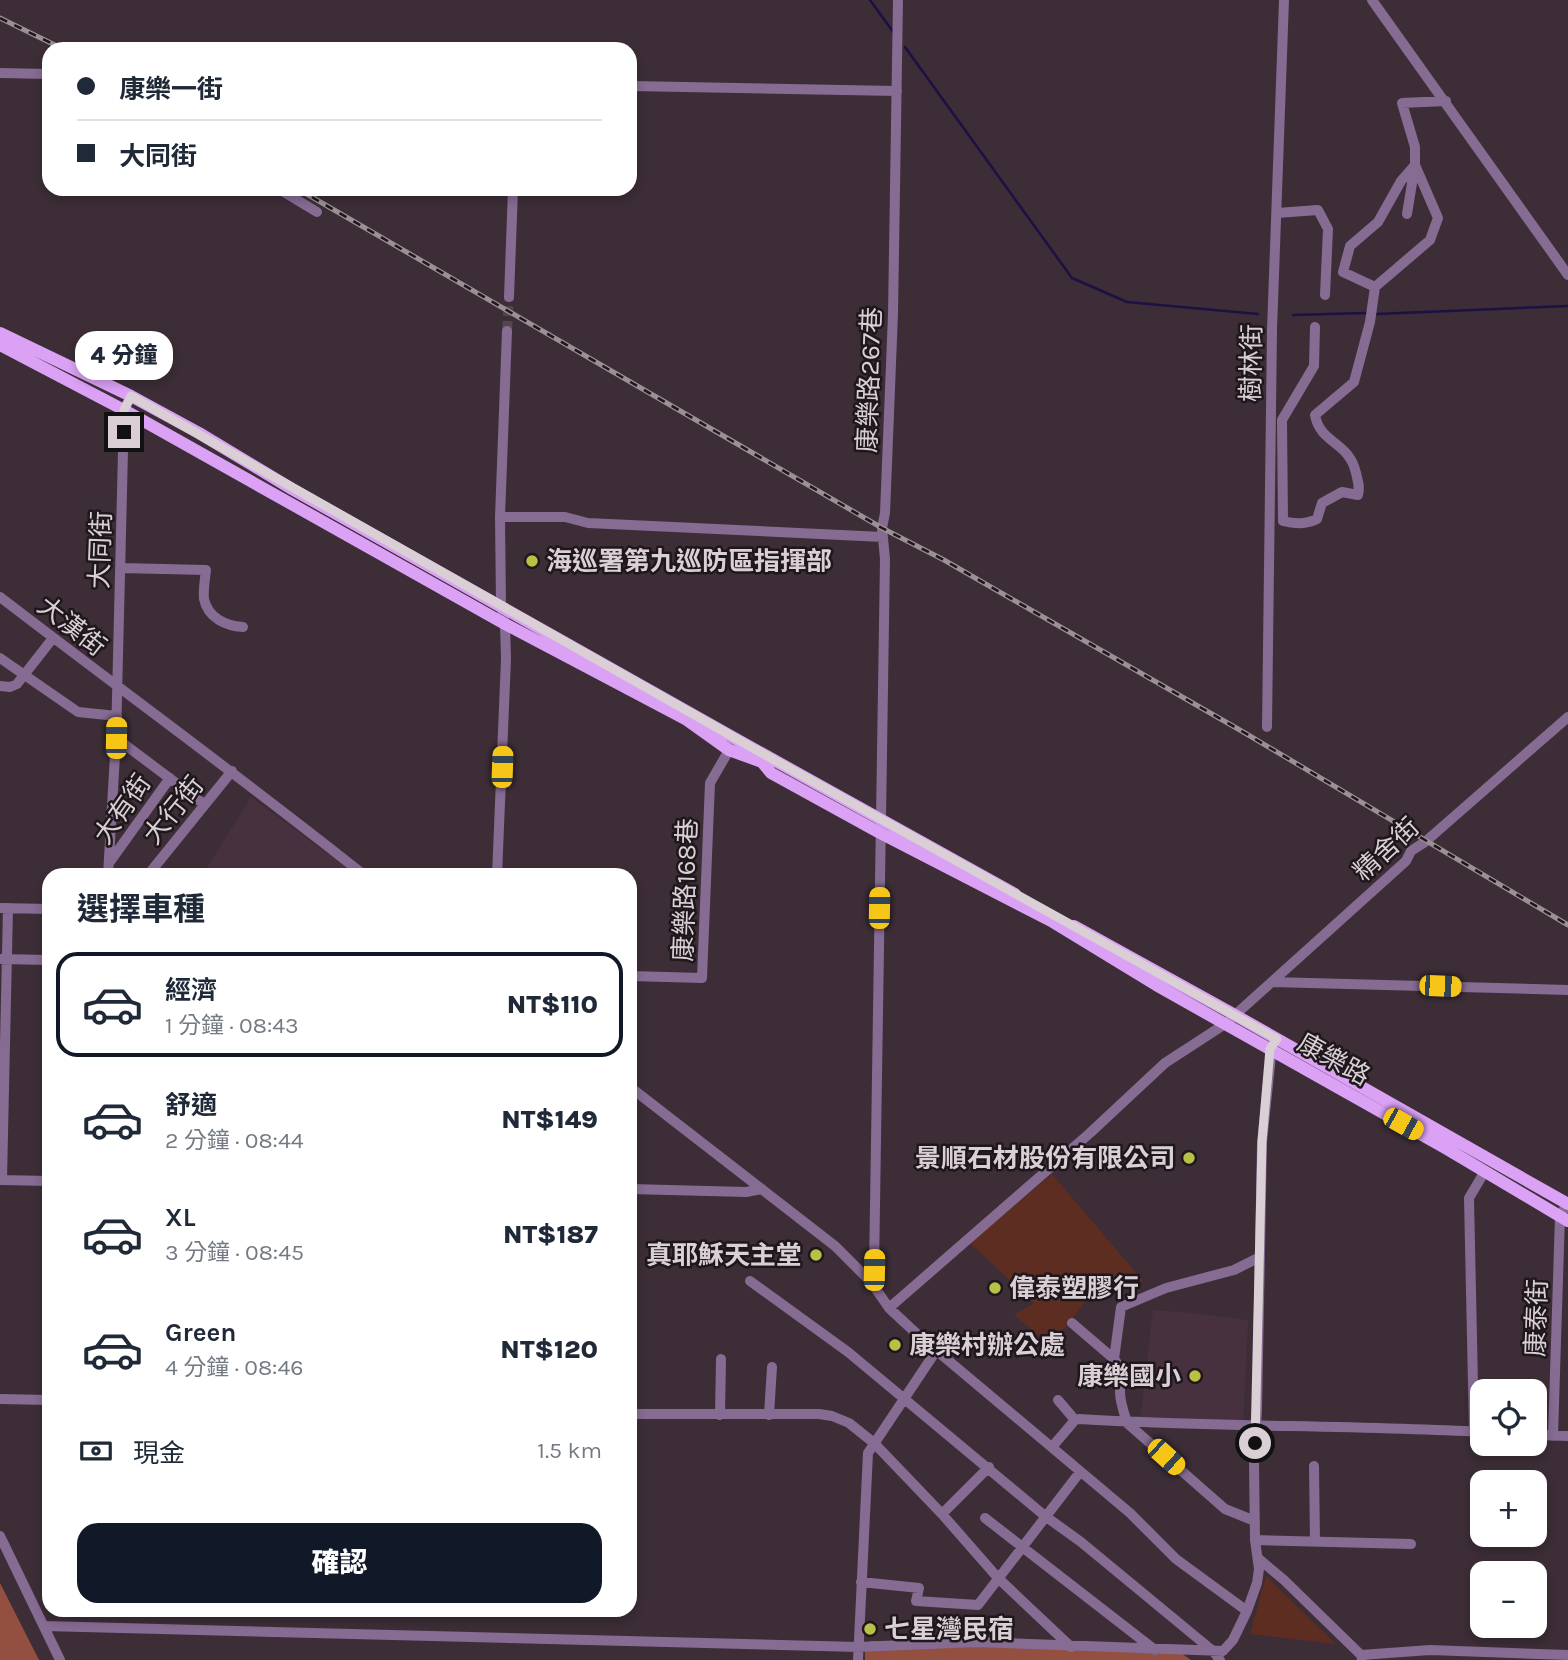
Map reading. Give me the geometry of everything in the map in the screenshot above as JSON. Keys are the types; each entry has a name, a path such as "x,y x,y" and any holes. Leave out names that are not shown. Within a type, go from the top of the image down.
{"main road":[{"name":"康樂路","path":"0,333 131,396 199,433 292,489 736,739 880,827 1051,921 1225,1024 1273,1044 1568,1204"},
{"name":"康樂路","path":"0,345 124,410 505,624 687,720 729,751 762,762 771,773 880,827 1235,1015 1273,1044 1564,1219"},
{"path":"286,501 292,489"}],"street":[{"name":"康樂路267巷","path":"872,1282 883,761 883,537 893,314 898,0"},
{"name":"樹林街","path":"1267,727 1272,330 1284,0"},
{"path":"1372,0 1568,275"},
{"path":"0,73 42,74"},
{"path":"637,86 897,91"},
{"path":"1407,214 1415,165 1415,147 1402,103 1446,101"},
{"path":"1375,287 1343,272 1350,246 1378,222 1401,181 1415,165"},
{"path":"1315,327 1314,366 1282,420 1283,521 1289,523 1309,523 1317,519 1322,503 1342,492 1357,495 1360,488 1353,459 1317,429 1315,415 1354,382 1370,322 1375,287 1430,240 1438,218 1415,165"},
{"path":"291,196 317,212"},
{"path":"509,297 513,196"},
{"path":"1277,213 1318,210 1328,229 1325,295"},
{"path":"497,868 505,624 501,605 500,517 507,331"},
{"name":"大同街","path":"108,868 118,689 124,410 131,396"},
{"path":"500,517 565,517 588,523 883,537"},
{"path":"120,568 206,570 204,600 216,619 232,627 243,627"},
{"name":"大漢街","path":"0,597 356,868"},
{"path":"0,686 10,687 17,684 53,638"},
{"path":"0,658 78,712 117,716"},
{"name":"精舍街","path":"889,1308 1081,1141 1165,1063 1225,1024 1405,861 1410,851 1425,842 1568,717"},
{"path":"116,738 204,804"},
{"name":"康樂路168巷","path":"637,976 702,978 710,783 736,739"},
{"name":"大行街","path":"154,868 232,771"},
{"name":"大有街","path":"109,868 170,778"},
{"path":"42,909 4,908 1,1180 42,1181"},
{"path":"4,959 42,960"},
{"path":"1272,982 1568,989"},
{"path":"44,1626 858,1647 976,1642 1223,1651 1233,1640 1247,1611 1257,1583 1259,1559 1255,1521 1262,1142 1273,1044"},
{"path":"637,1092 835,1246 872,1282 889,1308 936,1351 1130,1513 1176,1559 1247,1611"},
{"path":"1476,1379 1469,1198 1485,1171"},
{"path":"637,1189 735,1192 762,1189"},
{"name":"康泰街","path":"1553,1436 1564,1219 1568,1204"},
{"path":"1114,1359 1121,1307 1166,1288 1234,1270 1260,1257"},
{"path":"750,1281 848,1352 1213,1651 1220,1660"},
{"path":"1072,1323 1116,1360 1122,1376 1120,1390 1127,1422 1225,1509 1255,1521"},
{"path":"858,1660 868,1453 936,1351"},
{"path":"720,1415 721,1359"},
{"path":"769,1415 772,1367"},
{"path":"0,1399 42,1400"},
{"path":"1058,1400 1075,1420"},
{"path":"637,1414 832,1416 849,1423 874,1443 998,1578 1071,1647"},
{"path":"1052,1447 1075,1420 1102,1419 1127,1422 1470,1432"},
{"path":"1547,1436 1568,1436"},
{"path":"1314,1466 1315,1541"},
{"path":"942,1514 989,1467"},
{"path":"861,1582 919,1588 916,1601 978,1605 1080,1472"},
{"path":"985,1518 1155,1650"},
{"path":"0,1536 60,1660"},
{"path":"1255,1540 1410,1544"},
{"path":"1259,1559 1284,1580 1362,1658 1430,1650 1568,1655"}],"shaded area":[{"path":"251,797 347,868 207,868"},
{"path":"1052,1174 1143,1281 1088,1298 1051,1346 1014,1315 1034,1303 970,1243"},
{"name":"康樂國小","path":"1153,1310 1248,1320 1243,1426 1140,1421"},
{"path":"1266,1576 1336,1644 1250,1634"},
{"path":"0,1583 39,1660 0,1660"},
{"path":"870,1641 1178,1651 1191,1660 865,1660 865,1649"}],"waterway":[{"path":"870,0 894,33"},
{"path":"905,47 1072,278 1127,302 1258,314"},
{"path":"1377,314 1568,306"},
{"path":"1293,315 1366,313"}],"tunnel":[{"path":"507,331 509,297"}],"railway":[{"path":"0,18 49,42"},
{"path":"310,196 882,528 944,560 1245,733 1568,925"}],"place":[{"name":"海巡署第九巡防區指揮部","path":"532,561"},
{"name":"景順石材股份有限公司","path":"1189,1158"},
{"name":"真耶穌天主堂","path":"816,1255"},
{"name":"偉泰塑膠行","path":"995,1288"},
{"name":"康樂村辦公處","path":"895,1345"},
{"name":"康樂國小","path":"1195,1376"},
{"name":"七星灣民宿","path":"870,1629"}],"route":[{"path":"124,432 124,410 131,396 881,820 1277,1039 1270,1049 1262,1142 1255,1443"}]}
